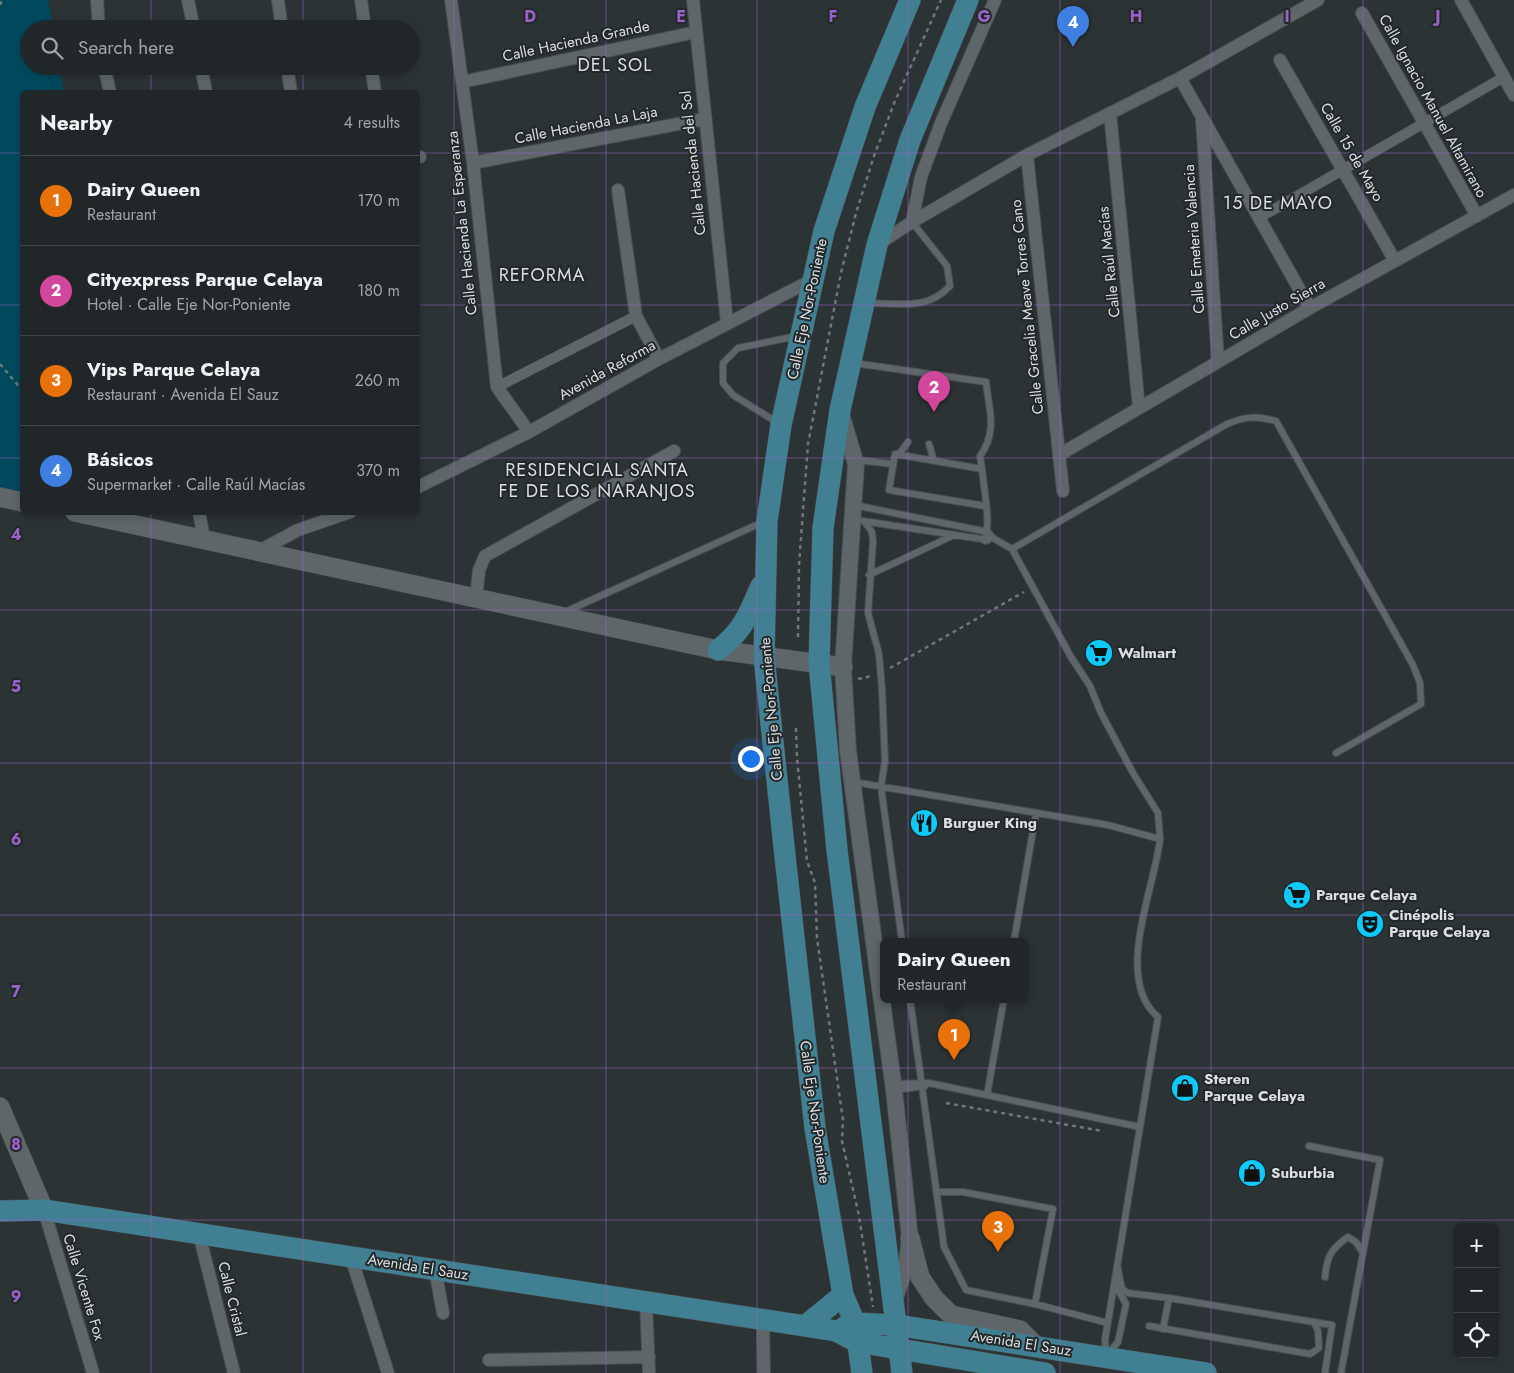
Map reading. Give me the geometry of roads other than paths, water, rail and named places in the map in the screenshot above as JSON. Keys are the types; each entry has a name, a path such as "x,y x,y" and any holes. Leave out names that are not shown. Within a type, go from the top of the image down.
{"main road":[{"name":"Calle Eje Nor-Poniente","path":"902,1373 898,1348 864,1329 843,1295 815,1128 764,657 766,521 781,425 812,280 824,232 865,107 910,0"},
{"name":"Calle Eje Nor-Poniente","path":"862,1373 864,1329 893,1303 837,850 819,664 823,528 840,410 876,245 910,140 968,0"},
{"path":"0,498 20,502"},
{"path":"89,515 718,650 843,667"},
{"path":"718,650 735,637 746,621 765,574"},
{"path":"0,1108 44,1210"},
{"name":"Avenida El Sauz","path":"0,1211 44,1210 805,1326 864,1329 1036,1346 1105,1365 1206,1373"},
{"path":"910,1238 920,1276 934,1298 951,1316 1020,1330 1036,1346"},
{"path":"805,1326 843,1295"},
{"name":"Avenida El Sauz","path":"864,1329 898,1348 1022,1371 1045,1373"}],"street":[{"path":"97,0 98,20"},
{"path":"188,0 192,20"},
{"path":"278,0 281,20"},
{"path":"361,0 364,20"},
{"name":"Calle Hacienda La Esperanza","path":"451,0 473,162 497,387 529,432"},
{"name":"Calle Hacienda del Sol","path":"692,0 728,323"},
{"path":"912,222 921,177 941,123 995,0"},
{"path":"876,245 1027,155 1180,78 1318,0"},
{"path":"1461,0 1514,96"},
{"name":"Calle Ignacio Manuel Altamirano","path":"1362,13 1476,216"},
{"name":"Calle Hacienda Grande","path":"462,82 696,32"},
{"name":"Calle 15 de Mayo","path":"1280,60 1395,261"},
{"path":"106,75 110,90"},
{"path":"203,75 206,90"},
{"path":"288,75 291,90"},
{"path":"372,75 375,90"},
{"path":"1259,218 1504,77"},
{"path":"1180,78 1310,308"},
{"name":"Calle Raúl Macías","path":"1110,113 1139,408"},
{"name":"Calle Emeteria Valencia","path":"1201,115 1218,362"},
{"name":"Calle Hacienda La Laja","path":"473,162 704,120"},
{"name":"Calle Gracelia Meave Torres Cano","path":"1027,155 1063,491"},
{"path":"618,190 636,316 660,359"},
{"name":"Calle Justo Sierra","path":"1059,455 1310,308 1514,195"},
{"name":"Avenida Reforma","path":"420,485 529,432 660,359 812,280"},
{"path":"497,387 636,316"},
{"path":"840,410 855,460 856,515 843,667 848,751 880,983"},
{"path":"476,598 480,570 485,556 674,451"},
{"path":"200,515 204,539"},
{"path":"259,551 298,530 341,515"},
{"path":"883,1003 894,1087 910,1238 908,1262 893,1303"},
{"name":"Calle Vicente Fox","path":"44,1210 93,1373"},
{"name":"Calle Cristal","path":"199,1234 234,1373"},
{"path":"351,1257 388,1373"},
{"path":"434,1269 443,1313"},
{"path":"646,1302 649,1373"},
{"path":"763,1319 764,1373"},
{"path":"489,1360 649,1356"}],"lane":[{"path":"864,302 923,304 940,296 950,286 947,266 912,222"},
{"path":"781,425 732,395 723,383 723,363 738,348 800,335"},
{"path":"851,362 986,382 992,430 987,445 980,456 988,532 985,541"},
{"path":"1012,549 1227,424 1243,417 1257,416 1276,422 1413,665 1420,683 1421,704 1336,753"},
{"path":"908,442 899,454 895,454 889,490 985,506"},
{"path":"929,444 934,461"},
{"path":"899,454 982,469"},
{"path":"855,460 893,464"},
{"path":"856,515 967,527 988,532 993,538 1012,549 1071,657 1090,686 1101,713 1133,773 1158,813 1160,839 1157,864 1146,898 1136,969 1148,1008 1158,1017 1105,1340 1105,1365"},
{"path":"856,515 985,541 993,538"},
{"path":"856,515 872,532 868,613 879,654 885,761 881,787 902,938"},
{"path":"558,615 766,521"},
{"path":"869,576 967,527"},
{"path":"853,782 1108,825 1160,839"},
{"path":"1015,938 1036,813"},
{"path":"911,1003 944,1247 966,1290 1035,1304 1108,1323"},
{"path":"986,1095 1003,1003"},
{"path":"894,1087 922,1084 936,1085 1140,1126"},
{"path":"1310,1146 1380,1160 1341,1373"},
{"path":"936,1192 963,1192 1053,1209 1035,1304"},
{"path":"1325,1278 1326,1261 1336,1245 1348,1236 1356,1242 1363,1253"},
{"path":"1117,1265 1122,1289 1128,1293 1332,1325 1325,1373"},
{"path":"1105,1365 1118,1342 1126,1304 1115,1282"},
{"path":"1163,1328 1169,1298"},
{"path":"1150,1326 1310,1354 1319,1348 1318,1331 1314,1322"}],"place":[{"name":"Básicos","path":"1073,47"},
{"name":"Cityexpress Parque Celaya","path":"934,412"},
{"name":"Walmart","path":"1099,653"},
{"name":"Burguer King","path":"924,823"},
{"name":"Parque Celaya","path":"1297,895"},
{"name":"Cinépolis Parque Celaya","path":"1370,924"},
{"name":"Dairy Queen","path":"954,1060"},
{"name":"Steren Parque Celaya","path":"1185,1088"},
{"name":"Suburbia","path":"1252,1173"},
{"name":"Vips Parque Celaya","path":"998,1252"}],"district":[{"name":"DEL SOL","path":"615,65"},
{"name":"15 DE MAYO","path":"1278,203"},
{"name":"REFORMA","path":"542,275"},
{"name":"RESIDENCIAL SANTA FE DE LOS NARANJOS","path":"597,480"}]}
